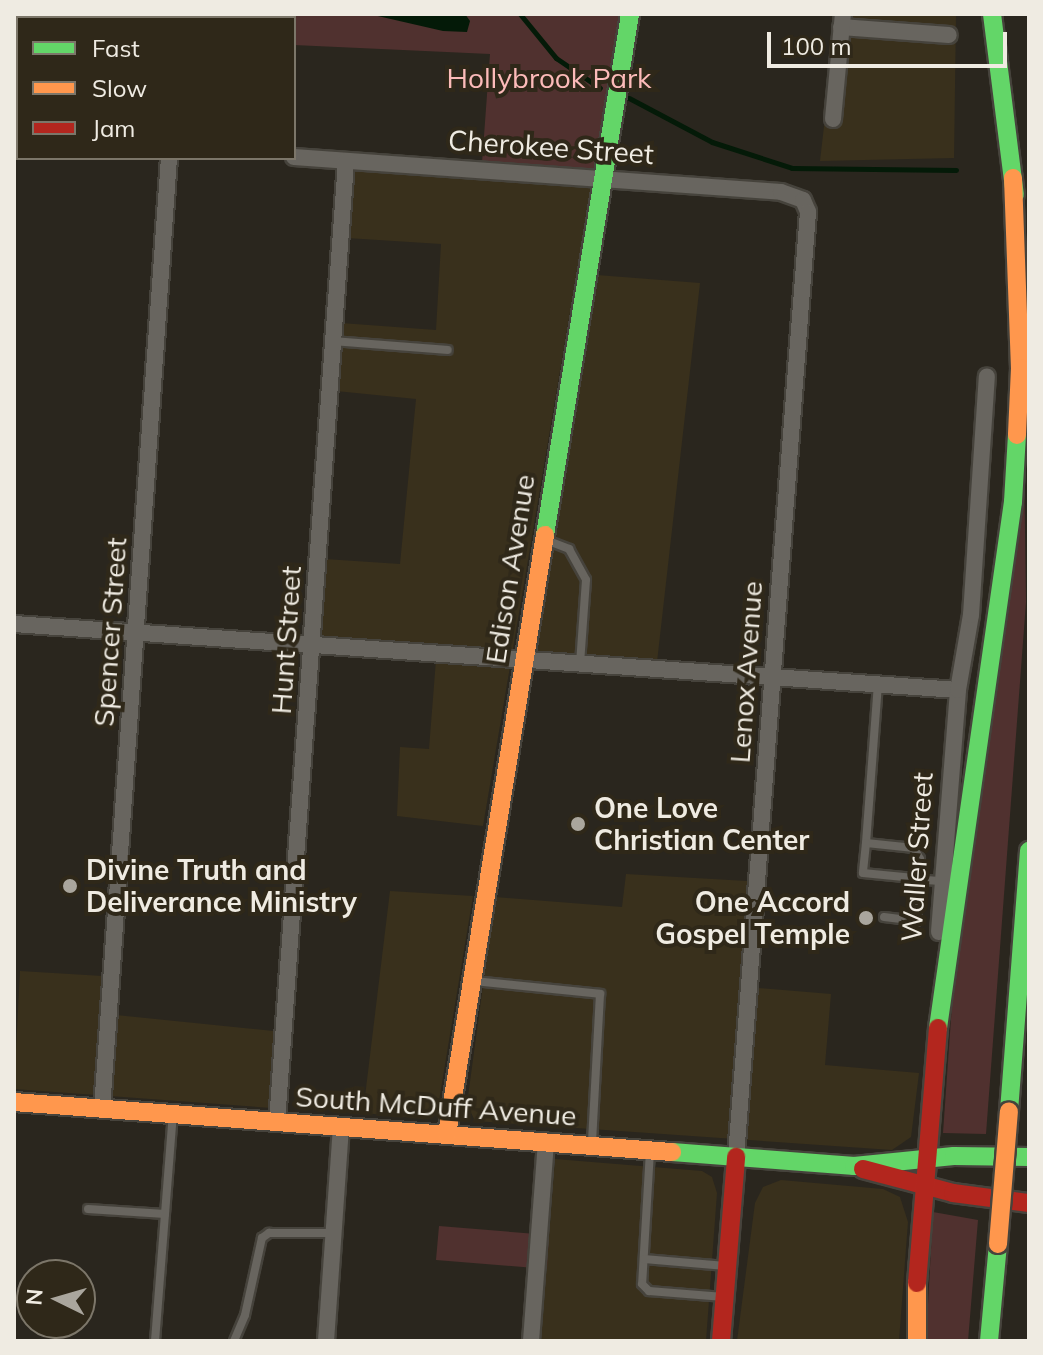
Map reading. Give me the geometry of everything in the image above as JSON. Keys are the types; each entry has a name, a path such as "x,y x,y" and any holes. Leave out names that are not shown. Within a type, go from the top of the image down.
{"main road":[{"name":"Edison Avenue","path":"447,1134 630,14"},
{"path":"992,14 1029,300"},
{"path":"938,1028 1013,502 1020,368 1013,178"},
{"path":"989,1341 1029,851"},
{"name":"Waller Street","path":"917,1283 938,1028"},
{"name":"South McDuff Avenue","path":"14,1102 854,1166 926,1158 1029,1157"},
{"name":"Lenox Avenue","path":"721,1341 736,1157"},
{"name":"South McDuff Avenue","path":"854,1166 924,1186 1029,1203"},
{"path":"917,1283 917,1341"}],"street":[{"path":"833,119 842,21 949,35"},
{"name":"Cherokee Street","path":"296,157 604,176 781,192 803,200"},
{"name":"Spencer Street","path":"102,1109 169,160"},
{"name":"Hunt Street","path":"277,1122 346,161"},
{"name":"Lenox Avenue","path":"736,1157 808,227 803,200"},
{"name":"Waller Street","path":"938,1028 940,881 958,690 971,615 987,377"},
{"path":"14,624 958,690"},
{"path":"326,1341 341,1128"},
{"path":"531,1341 538,1316 548,1186 546,1142"},
{"name":"Waller Street","path":"910,1341 917,1283"}],"lane":[{"path":"333,341 448,350"},
{"path":"544,540 569,549 586,580 580,663"},
{"path":"878,684 863,873 940,881"},
{"path":"866,843 914,848 920,879 916,921 884,917"},
{"path":"471,980 600,994 592,1145"},
{"path":"155,1341 173,1114"},
{"path":"650,1150 642,1284 649,1291 725,1297"},
{"path":"88,1209 165,1214"},
{"path":"234,1341 245,1315 262,1238 269,1233 334,1233"},
{"path":"644,1259 727,1266"}],"shaded area":[{"path":"38,14 273,14 161,16"},
{"path":"369,14 465,14 470,21 467,32 443,31"},
{"path":"837,14 956,14 954,158 820,161"},
{"path":"352,154 594,170 483,826 397,816 400,747 429,749 437,647 320,639 325,559 400,564 416,399 336,391 341,323 436,330 441,244 347,238"},
{"path":"597,275 700,283 657,662 533,653"},
{"path":"626,874 766,882 758,988 831,994 825,1065 919,1073 911,1137 892,1150 475,1121 467,1104 495,897 622,907"},
{"path":"390,891 473,896 437,1113 427,1119 363,1113"},
{"path":"20,971 119,977 116,1015 292,1033 286,1109 14,1089"},
{"path":"555,1159 702,1171 712,1177 717,1193 706,1341 541,1341"},
{"path":"781,1180 883,1189 900,1197 908,1222 899,1341 737,1341 755,1203 763,1187"}],"green space":[{"name":"Hollybrook Park","path":"14,14 620,14 594,170 482,163 490,54 296,45 296,16 16,16 16,24"},
{"path":"1024,458 1026,602 986,1134 943,1133 955,962"},
{"path":"933,1212 978,1220 968,1341 926,1341"},
{"path":"439,1226 549,1235 547,1269 436,1260"}],"waterway":[{"path":"520,14 556,58 600,88"},
{"path":"629,98 712,142 792,168 956,170"}],"traffic: fast":[{"path":"545,535 630,14"},
{"path":"992,14 1015,195"},
{"path":"938,1028 1013,502 1017,435"},
{"path":"1009,1111 1029,851"},
{"path":"672,1152 854,1166 954,1156 1029,1157"},
{"path":"989,1341 998,1244"}],"traffic: slow":[{"path":"1013,178 1020,368 1017,435"},
{"path":"447,1134 545,535"},
{"path":"14,1102 672,1152"},
{"path":"998,1244 1009,1111"},
{"path":"917,1283 917,1341"}],"traffic: jam":[{"path":"917,1283 938,1028"},
{"path":"721,1341 736,1157"},
{"path":"863,1169 953,1193 1029,1203"}],"place":[{"name":"One Love Christian Center","path":"578,824"},
{"name":"Divine Truth and Deliverance Ministry","path":"70,886"},
{"name":"One Accord Gospel Temple","path":"866,918"}]}
